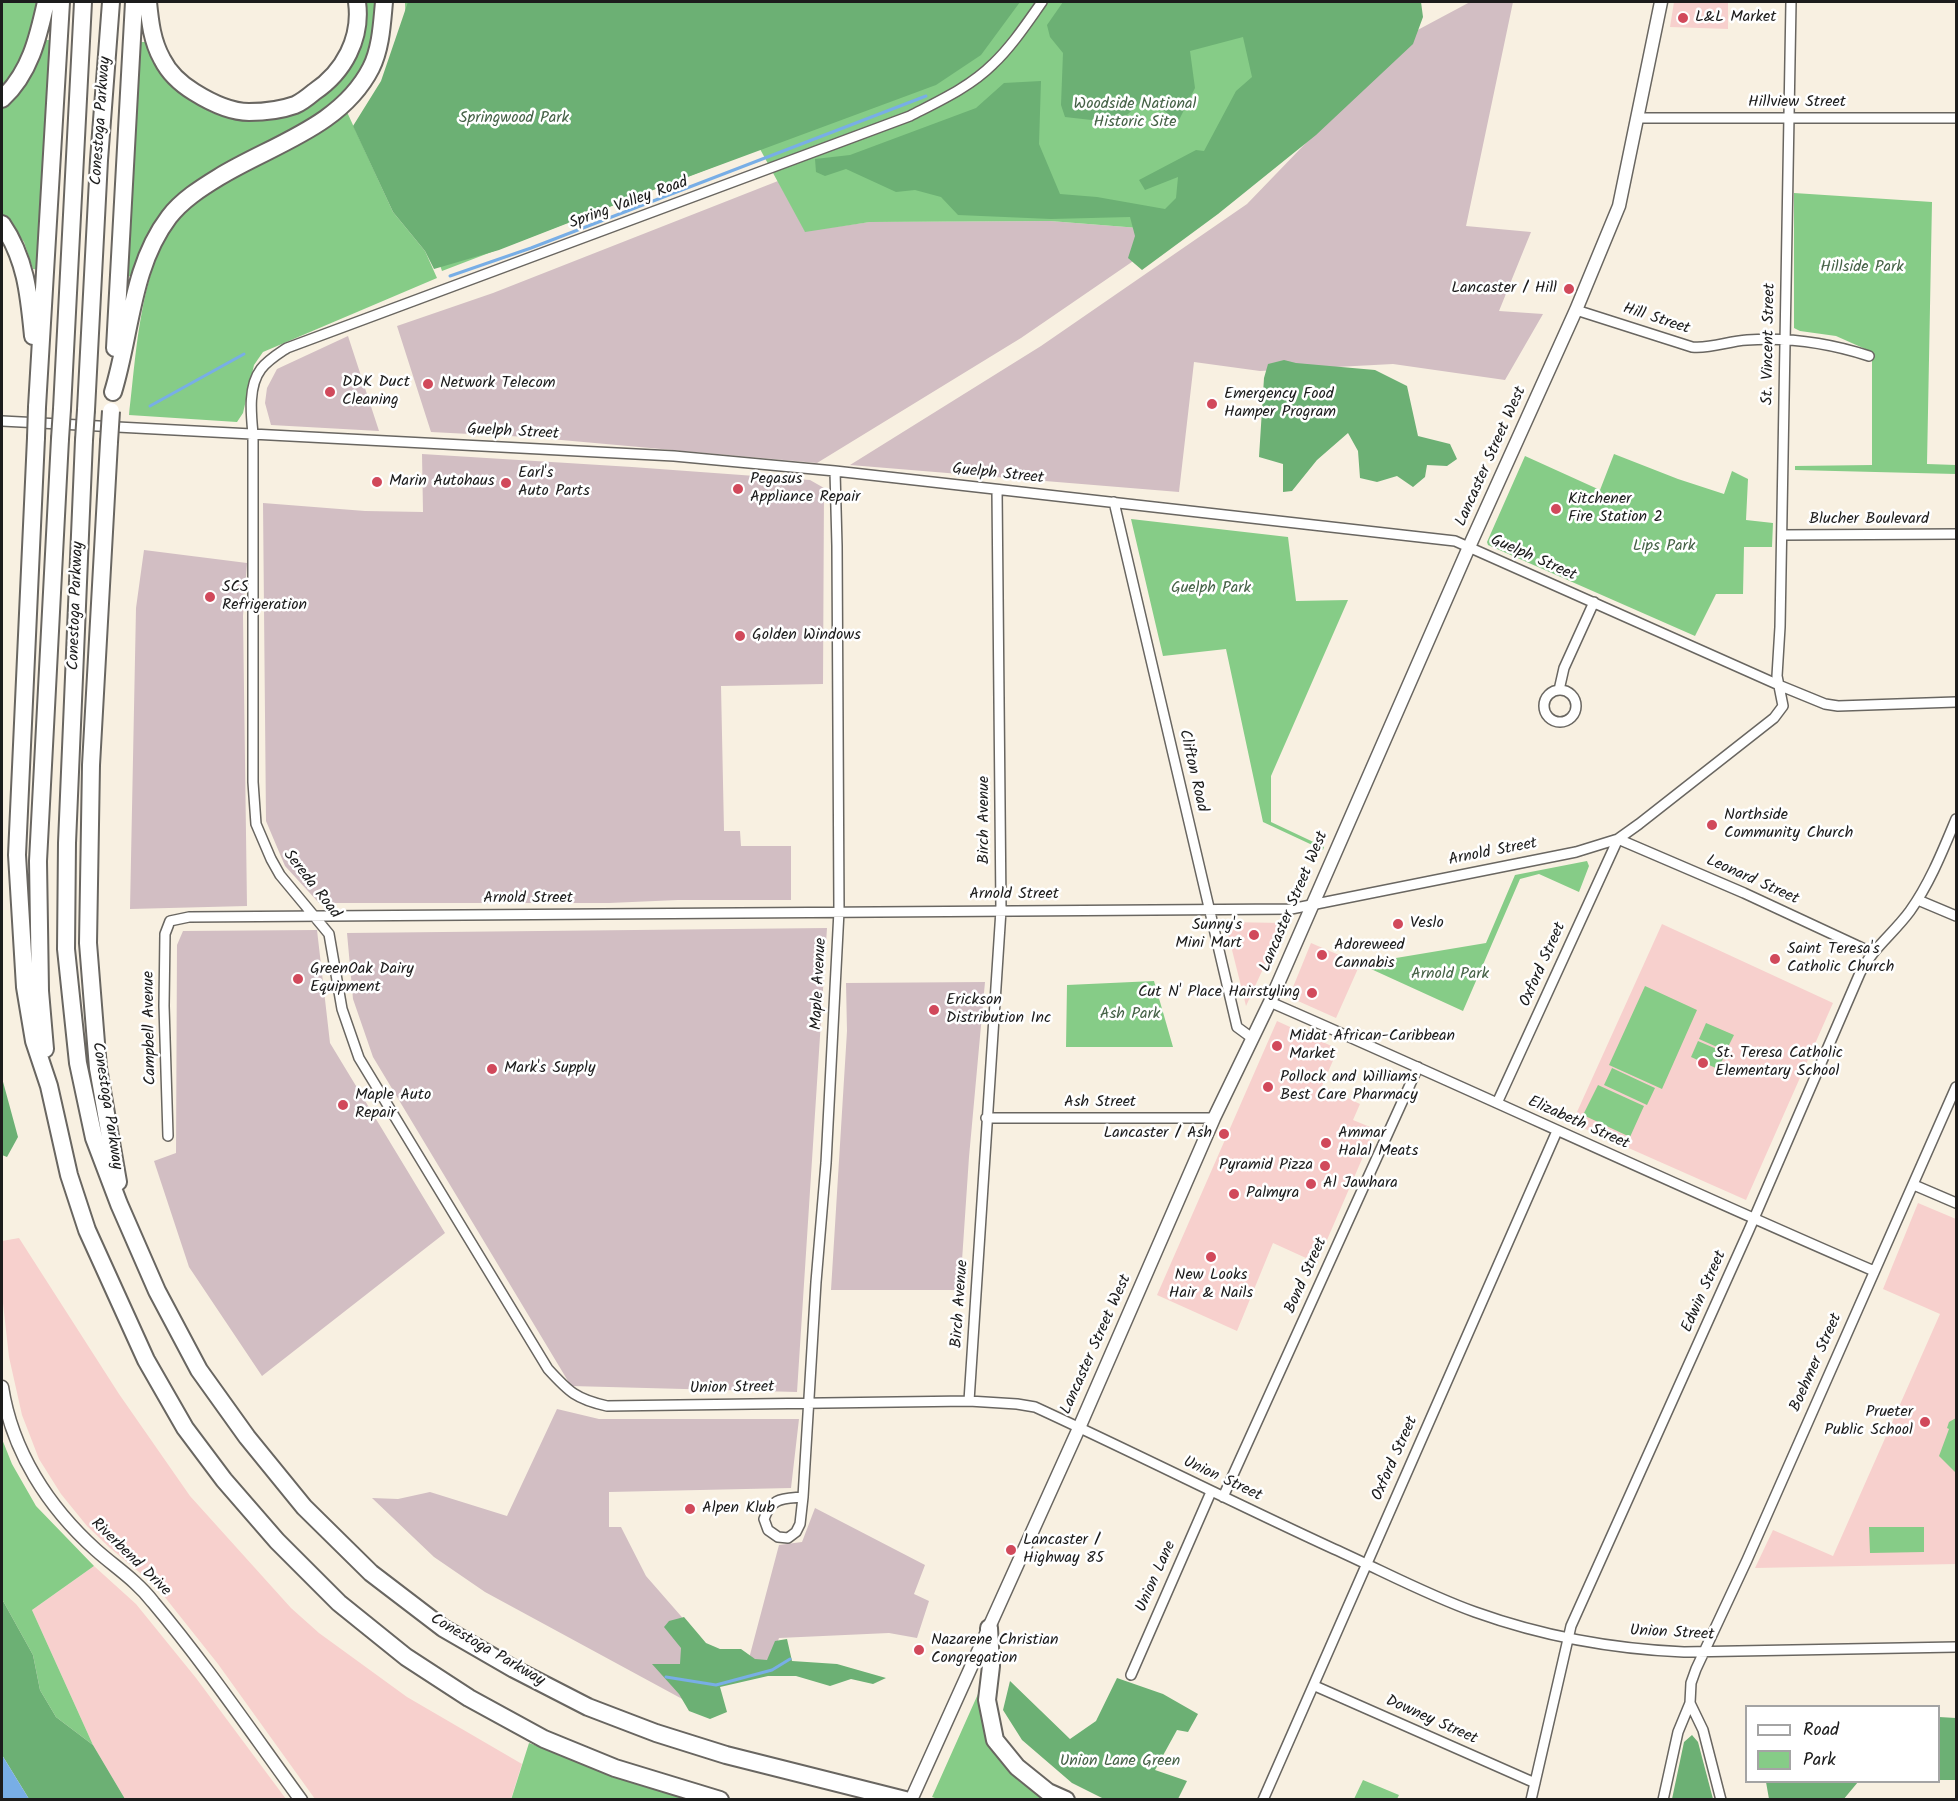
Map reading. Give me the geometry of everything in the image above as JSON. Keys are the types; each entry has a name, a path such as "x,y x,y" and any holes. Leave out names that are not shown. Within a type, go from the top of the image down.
{"highway":[{"path":"2,99 13,88 31,59 46,2"},
{"name":"Conestoga Parkway","path":"60,2 36,438 17,855 25,987 34,1041 49,1086 69,1175 87,1230 146,1360 185,1428 224,1480 277,1540 339,1603 406,1657 469,1698 544,1739 615,1768 720,1800"},
{"name":"Conestoga Parkway","path":"49,1086 40,991 38,861 83,2"},
{"name":"Conestoga Parkway","path":"111,2 98,172 84,440 67,843 66,949 78,1063 94,1138 119,1204 157,1291 199,1370 247,1437 303,1507 371,1573 443,1628 514,1669 588,1707 656,1733 726,1755 905,1800"},
{"name":"Conestoga Parkway","path":"119,1204 116,1166 98,1068 88,943 91,765 134,2"},
{"path":"148,2 151,30 162,60 181,83 211,103 247,112 276,110 297,104 327,83 340,68 350,51 358,12 357,2"},
{"path":"113,393 122,364 137,284 155,239 171,215 195,192 234,168 321,122 349,100 371,68 381,37 384,2"},
{"path":"2,224 14,242 28,286 38,401"},
{"path":"989,1628 991,1666 987,1700 995,1740 1017,1767 1048,1792 1066,1800"}],"main road":[{"name":"Lancaster Street West","path":"911,1800 1079,1428 1214,1118 1270,1002 1469,547 1576,310 1619,206 1661,2"},
{"name":"Riverbend Drive","path":"2,1387 9,1422 34,1477 49,1499 95,1549 132,1579 151,1599 301,1800"}],"street":[{"name":"Spring Valley Road","path":"253,434 251,411 254,386 260,370 287,348 910,116 968,84 992,65 1042,2"},
{"name":"St. Vincent Street","path":"1781,686 1777,675 1782,535 1791,2"},
{"name":"Hillview Street","path":"1638,118 1956,118"},
{"name":"Hill Street","path":"1576,310 1692,347 1708,347 1742,340 1785,339 1836,345 1869,356"},
{"name":"Guelph Street","path":"2,421 674,456 835,471 1455,541 1825,704 1838,706 1956,702"},
{"name":"Sereda Road","path":"253,434 253,782 256,824 280,875 329,934 342,1009 358,1058 512,1310"},
{"name":"Maple Avenue","path":"803,1497 779,1500 769,1506 764,1519 768,1530 778,1537 788,1538 796,1533 800,1524 803,1497 816,1282 826,1163 839,911 835,471"},
{"name":"Birch Avenue","path":"969,1401 1001,910 997,490"},
{"name":"Clifton Road","path":"1114,502 1237,1027 1252,1038"},
{"name":"Blucher Boulevard","path":"1782,535 1956,534"},
{"path":"1559,690 1564,668 1594,602"},
{"name":"Arnold Street","path":"170,921 189,917 313,915 1291,909 1576,852 1617,839 1774,718 1784,706 1781,686"},
{"name":"Edwin Street","path":"1532,1800 1573,1623 1754,1218 1860,973 1873,953 1918,900 1956,819"},
{"name":"Leonard Street","path":"1617,839 1744,893 1873,953"},
{"name":"Oxford Street","path":"1497,1103 1617,839"},
{"path":"1918,900 1956,916"},
{"name":"Campbell Avenue","path":"168,1136 164,1006 165,934 170,921"},
{"name":"Elizabeth Street","path":"1270,1002 1874,1271"},
{"name":"Bond Street","path":"1223,1497 1418,1067"},
{"name":"Boehmer Street","path":"1662,1800 1678,1732 1689,1703 1691,1683 1956,1087"},
{"name":"Ash Street","path":"987,1118 1214,1118"},
{"name":"Oxford Street","path":"1263,1800 1557,1131"},
{"path":"1914,1185 1956,1203"},
{"name":"Union Street","path":"512,1310 548,1370 567,1391 586,1401 607,1406 969,1401 1035,1407 1211,1492 1473,1612 1568,1639 1653,1650 1704,1652 1956,1647"},
{"name":"Union Lane","path":"1131,1675 1211,1492"},
{"name":"Downey Street","path":"1315,1686 1535,1783"},
{"path":"1689,1703 1703,1730 1721,1800"}],"shaded area":[{"path":"1470,2 1513,2 1466,226 1531,232 1499,311 1543,314 1505,380 1393,364 1260,371 1194,362 1179,492 850,465 1041,346 1247,204 1412,33"},
{"path":"1674,2 1728,2 1728,29 1670,27"},
{"path":"778,181 805,231 870,222 1050,221 1177,231 1021,338 817,463 528,437 431,432 397,326 493,293"},
{"path":"348,336 379,431 271,425 265,403 267,388 277,369"},
{"path":"422,454 810,480 824,488 823,684 721,686 724,831 740,831 741,846 791,846 791,900 678,900 609,903 319,903 285,866 266,821 263,503 365,511 423,512"},
{"path":"144,550 247,563 243,616 247,906 130,909 136,608"},
{"path":"1225,922 1284,923 1246,1006"},
{"name":"St. Teresa Catholic Elementary School","path":"1662,924 1833,1003 1746,1200 1572,1123"},
{"path":"827,928 797,1392 571,1386 373,1057 353,999 347,933"},
{"path":"317,930 330,1043 445,1233 262,1376 189,1267 154,1161 176,1153 177,945 183,931"},
{"path":"1311,943 1360,964 1336,1018 1289,997"},
{"path":"985,982 960,1290 831,1290 847,1031 846,983"},
{"path":"1277,1021 1338,1049 1322,1086 1360,1104 1353,1120 1375,1129 1317,1263 1273,1243 1237,1331 1157,1295"},
{"name":"Prueter Public School","path":"1918,1203 1956,1219 1956,1564 1755,1568 1773,1530 1833,1556 1940,1314 1883,1289"},
{"path":"19,1238 119,1394 190,1496 291,1608 319,1633 407,1697 522,1764 511,1799 315,1799 218,1664 156,1586 87,1526 61,1494 39,1459 22,1415 9,1357 2,1294 2,1241"},
{"path":"557,1409 599,1419 799,1419 791,1488 609,1492 609,1527 621,1527 646,1576 715,1655 697,1707 485,1592 434,1557 372,1498 398,1499 430,1492 507,1516"},
{"path":"815,1508 925,1565 914,1594 929,1601 917,1638 889,1633 779,1638 769,1667 747,1666 779,1545 802,1542"},
{"path":"94,1566 136,1604 196,1678 286,1799 125,1799 93,1745 32,1610"}],"green space":[{"path":"2,2 40,2 27,49 2,90"},
{"path":"364,2 380,2 378,23 366,66 339,102 183,196 135,277 128,276 141,42 147,42 181,93 196,104 213,113 232,118 263,120 278,117 314,103 332,88 345,72"},
{"name":"Springwood Park","path":"405,2 1416,2 1177,231 1050,221 870,222 805,232 760,149 442,271 382,96 406,41"},
{"name":"Springwood Park","path":"408,2 1020,2 981,55 936,85 658,188 499,250 434,269 425,251 393,212 353,126 381,81"},
{"name":"Woodside National Historic Site","path":"1063,2 1421,2 1423,17 1413,44 1316,135 1218,214 1142,270 1128,258 1135,236 1130,217 1051,219 958,215 941,197 915,190 896,192 846,169 825,176 816,172 815,159 850,155 976,108 1004,83 1041,81 1039,144 1060,194 1097,197 1165,209 1176,198 1178,177 1145,190 1139,180 1196,150 1204,151 1236,91 1252,77 1243,37 1190,51 1195,88 1178,122 1147,97 1118,123 1065,117 1061,105 1063,53 1050,37 1047,25"},
{"path":"44,40 53,40 41,270 33,269 24,242 2,213 2,106"},
{"path":"347,112 393,212 425,251 437,278 263,352 254,365 243,413 237,422 129,415 145,298 153,268 164,241 179,218 198,200 216,188 311,136"},
{"name":"Hillside Park","path":"1794,193 1932,202 1927,464 1956,465 1956,474 1795,470 1795,466 1872,465 1872,352 1836,336 1800,331 1794,328"},
{"path":"1284,360 1375,370 1407,386 1418,436 1450,444 1457,459 1447,466 1427,465 1425,477 1413,487 1397,476 1377,482 1360,478 1358,451 1348,433 1317,460 1292,491 1283,492 1283,464 1259,457 1264,378 1268,364"},
{"name":"Lips Park","path":"1614,454 1724,494 1732,471 1748,479 1746,520 1773,523 1772,547 1744,547 1743,594 1716,594 1695,636 1488,545 1487,542 1525,456 1600,490"},
{"name":"Guelph Park","path":"1131,519 1288,537 1296,601 1348,600 1271,776 1271,822 1324,847 1323,850 1263,822 1226,649 1163,656"},
{"name":"Arnold Park","path":"1587,861 1589,866 1579,892 1539,874 1520,879 1463,1011 1360,964 1486,943 1515,875"},
{"name":"Ash Park","path":"1154,981 1173,1047 1066,1047 1067,985"},
{"path":"1645,986 1697,1010 1662,1089 1609,1065"},
{"path":"1706,1023 1734,1035 1726,1051 1699,1039"},
{"path":"1698,1041 1726,1053 1718,1069 1691,1057"},
{"path":"1612,1068 1655,1088 1647,1105 1604,1085"},
{"path":"2,1078 18,1137 7,1157 2,1155"},
{"path":"1598,1085 1644,1106 1630,1137 1583,1115"},
{"path":"1956,1418 1956,1473 1939,1456 1949,1429 1947,1428 1949,1422"},
{"path":"2,1439 12,1464 36,1506 94,1566 32,1610 93,1745 56,1717 40,1690 33,1655 2,1599"},
{"path":"1869,1527 1924,1527 1924,1552 1870,1553"},
{"path":"2,1599 33,1655 40,1690 56,1717 93,1745 125,1799 29,1799 2,1755"},
{"path":"684,1617 706,1643 720,1649 741,1649 755,1659 767,1660 775,1641 787,1639 792,1661 837,1664 886,1678 873,1684 851,1679 830,1686 796,1676 768,1676 720,1687 727,1712 710,1719 689,1711 679,1694 652,1664 680,1664 681,1648 664,1627 669,1621"},
{"name":"Union Lane Green","path":"1117,1678 1163,1694 1198,1714 1188,1732 1177,1730 1155,1770 1187,1781 1178,1799 1104,1799 1072,1783 1022,1740 1003,1710 1010,1681 1070,1739 1096,1721"},
{"path":"983,1693 998,1757 1020,1781 1047,1799 941,1800 932,1797 978,1694"},
{"path":"1940,1717 1956,1718 1956,1780 1940,1780"},
{"path":"1692,1735 1698,1742 1713,1799 1672,1799 1684,1742"},
{"path":"529,1743 688,1799 511,1800"},
{"path":"1363,1780 1399,1795 1397,1799 1354,1799"},
{"path":"1766,1783 1857,1783 1843,1800 1769,1799"}],"water":[{"path":"2,1755 29,1799 2,1799"}],"waterway":[{"path":"450,276 531,248 926,96"},
{"path":"150,406 244,354"},
{"path":"666,1677 716,1685 772,1670 790,1659"}],"place":[{"name":"L&L Market","path":"1683,18"},
{"name":"Lancaster / Hill","path":"1569,289"},
{"name":"Network Telecom","path":"428,384"},
{"name":"DDK Duct Cleaning","path":"330,392"},
{"name":"Emergency Food Hamper Program","path":"1212,404"},
{"name":"Marin Autohaus","path":"377,482"},
{"name":"Earl's Auto Parts","path":"506,483"},
{"name":"Pegasus Appliance Repair","path":"738,489"},
{"name":"Kitchener Fire Station 2","path":"1556,509"},
{"name":"SCS Refrigeration","path":"210,597"},
{"name":"Golden Windows","path":"740,636"},
{"name":"Northside Community Church","path":"1712,825"},
{"name":"Veslo","path":"1398,924"},
{"name":"Sunny's Mini Mart","path":"1254,935"},
{"name":"Adoreweed Cannabis","path":"1322,955"},
{"name":"Saint Teresa's Catholic Church","path":"1775,959"},
{"name":"GreenOak Dairy Equipment","path":"298,979"},
{"name":"Cut N' Place Hairstyling","path":"1312,993"},
{"name":"Erickson Distribution Inc","path":"934,1010"},
{"name":"Midat African-Caribbean Market","path":"1277,1046"},
{"name":"St. Teresa Catholic Elementary School","path":"1703,1063"},
{"name":"Mark's Supply","path":"492,1069"},
{"name":"Pollock and Williams Best Care Pharmacy","path":"1268,1087"},
{"name":"Maple Auto Repair","path":"343,1105"},
{"name":"Lancaster / Ash","path":"1224,1134"},
{"name":"Ammar Halal Meats","path":"1326,1143"},
{"name":"Pyramid Pizza","path":"1325,1166"},
{"name":"Al Jawhara","path":"1311,1184"},
{"name":"Palmyra","path":"1234,1194"},
{"name":"New Looks Hair & Nails","path":"1211,1257"},
{"name":"Prueter Public School","path":"1925,1422"},
{"name":"Alpen Klub","path":"690,1509"},
{"name":"Lancaster / Highway 85","path":"1011,1550"},
{"name":"Nazarene Christian Congregation","path":"919,1650"}]}
